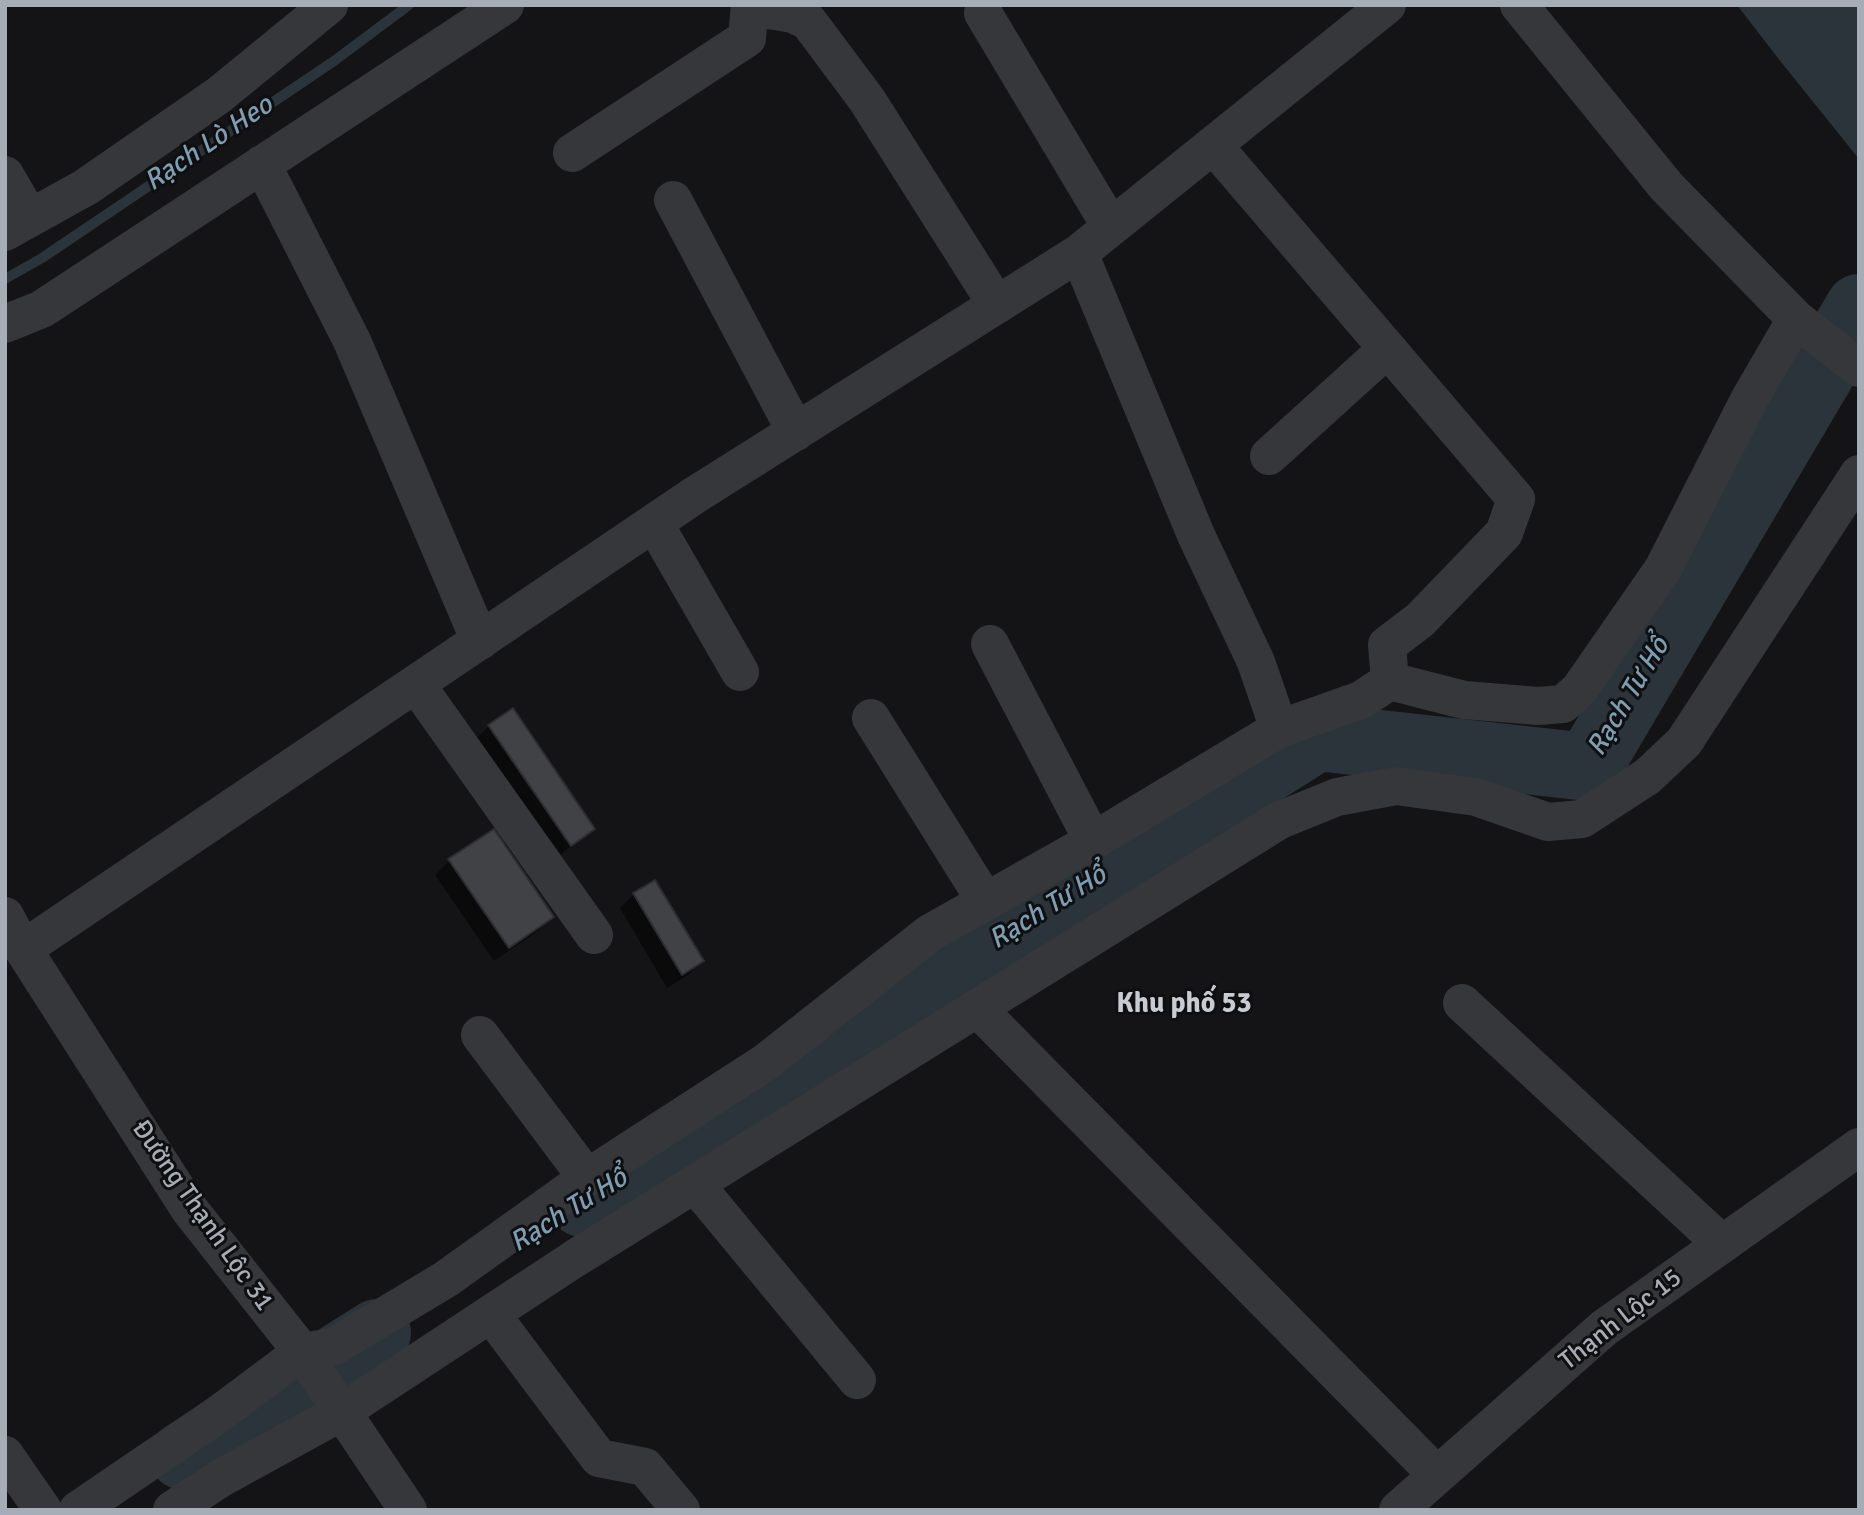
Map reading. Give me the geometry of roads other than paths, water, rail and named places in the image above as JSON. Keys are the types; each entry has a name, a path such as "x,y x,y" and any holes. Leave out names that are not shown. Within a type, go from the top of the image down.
{"street":[{"path":"5,175 18,225 86,187 219,95 329,5"},
{"path":"5,324 42,309 505,5"},
{"path":"23,949 654,523 1079,253 1387,5"},
{"path":"1519,5 1666,186 1807,326 1859,368"},
{"path":"572,153 747,38 750,6 793,14 808,21 867,100 997,305"},
{"path":"983,13 1086,191 1111,227"},
{"path":"1213,145 1516,499 1504,533 1420,620 1387,645 1390,681"},
{"path":"262,164 352,341 480,641"},
{"path":"673,200 796,432"},
{"path":"1079,253 1196,535 1256,662 1279,729"},
{"path":"78,1510 305,1358 333,1347 446,1279 587,1178 766,1062 930,933 1093,841 1279,729 1362,700 1390,681 1464,699 1538,706 1563,704 1579,690 1663,569 1749,400 1807,326"},
{"path":"1269,456 1387,349"},
{"path":"172,1510 338,1405 491,1314 1278,821 1337,797 1396,786 1476,797 1548,822 1582,819 1648,776 1684,742 1859,474"},
{"path":"654,523 740,672"},
{"path":"990,644 1093,841"},
{"path":"416,684 594,935"},
{"path":"871,718 986,902"},
{"name":"Đường Thạnh Lộc 31","path":"5,916 23,949 190,1210 305,1358 408,1510"},
{"path":"1462,1003 1721,1243"},
{"path":"977,1008 1437,1475"},
{"path":"480,1035 587,1178"},
{"name":"Thạnh Lộc 15","path":"1398,1510 1604,1328 1859,1147"},
{"path":"695,1184 857,1380"},
{"path":"491,1314 599,1458 645,1467 681,1510"},
{"path":"5,1455 43,1510"}],"waterway":[{"name":"Rạch Lò Heo","path":"5,279 42,258 334,61 409,5"},
{"name":"Rạch Tư Hổ","path":"582,1203 1317,737 1588,767 1859,308"},
{"name":"Rạch Tư Hổ","path":"183,1456 377,1333"}],"district":[{"name":"Khu phố 53","path":"1184,1005"}]}
